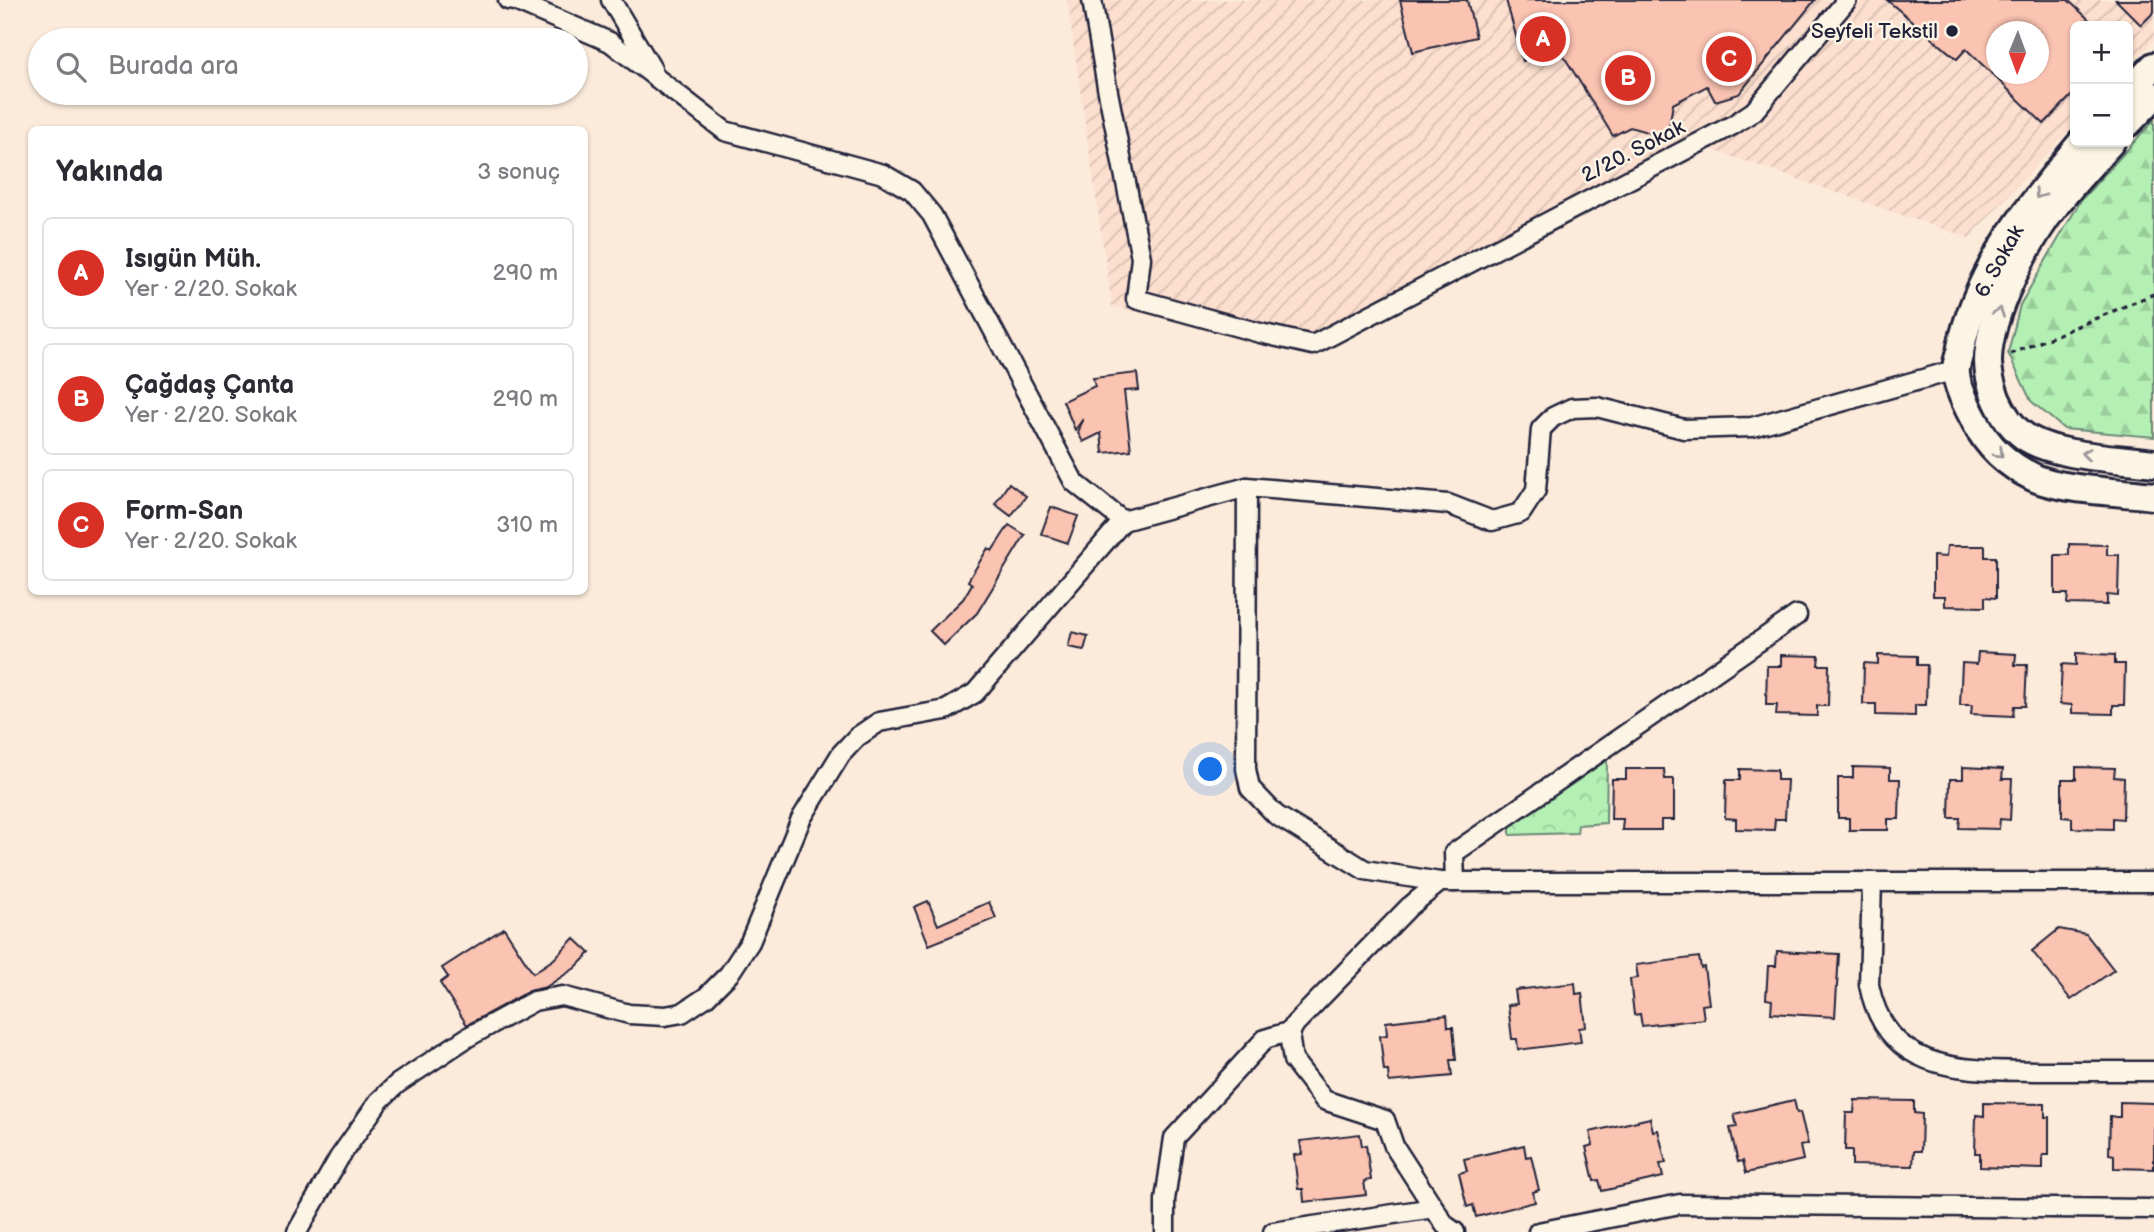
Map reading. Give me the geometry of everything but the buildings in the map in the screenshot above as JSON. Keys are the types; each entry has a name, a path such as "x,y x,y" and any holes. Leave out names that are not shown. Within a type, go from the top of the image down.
{"main road":[{"path":"2133,88 2154,66"},
{"path":"2133,118 2154,96"},
{"name":"6. Sokak","path":"1955,370 1976,301 1997,256 2044,187 2078,147"},
{"name":"6. Sokak","path":"1989,371 1989,348 1998,314 2021,261 2053,208 2107,147"},
{"path":"1955,370 1963,396 1982,435 1997,453 2014,467 2035,478 2059,484 2154,496"},
{"path":"1989,371 2002,411 2023,436 2057,451 2154,463"}],"street":[{"path":"508,0 578,28"},
{"path":"611,0 659,80"},
{"name":"2/20. Sokak","path":"1092,0 1141,258 1136,299 1313,345 1720,132 1754,111 1847,0"},
{"path":"588,33 610,42 725,131 883,174 912,191 932,215 1074,482 1123,522"},
{"path":"297,1232 339,1158 379,1101 397,1084 468,1037 534,1001 562,996 629,1014 665,1016 682,1013 706,997 729,974 750,942 801,819 841,754 857,737 879,722 946,710 975,693 1123,522 1247,487 1448,504 1492,521 1521,513 1535,489 1541,429 1553,417 1572,408 1597,407 1684,429 1752,427 1955,370"},
{"path":"1247,487 1246,769 1250,788 1276,815 1365,870 1448,882 2154,881"},
{"path":"1455,1232 1445,1225 1394,1146 1385,1120 1324,1100 1293,1060 1290,1050 1291,1031 1396,920 1448,882 1454,853 1797,615"},
{"path":"1872,882 1869,985 1872,1000 1883,1025 1907,1050 1933,1063 1969,1069 2154,1071"},
{"path":"1164,1232 1165,1200 1174,1138 1265,1040 1291,1031"},
{"path":"1538,1232 1680,1204 2154,1209"},
{"path":"1273,1232 1434,1208"}],"path":[{"path":"1989,371 2154,294"}],"shaded area":[{"path":"1067,0 2154,0 2154,40 2133,63 2133,21 2070,21 2070,129 1969,238 1698,145 1309,354 1112,306"}],"green space":[{"path":"2154,120 2154,437 2064,429 2031,401 2008,353 2020,305 2081,200 2129,147 2133,147 2133,143"},
{"path":"1607,760 1606,823 1578,825 1577,833 1510,835 1510,826"}],"place":[{"name":"Seyfeli Tekstil","path":"1952,31"},
{"name":"Isıgün Müh.","path":"1543,39"},
{"name":"Form-San","path":"1729,59"},
{"name":"Çağdaş Çanta","path":"1628,78"}]}
